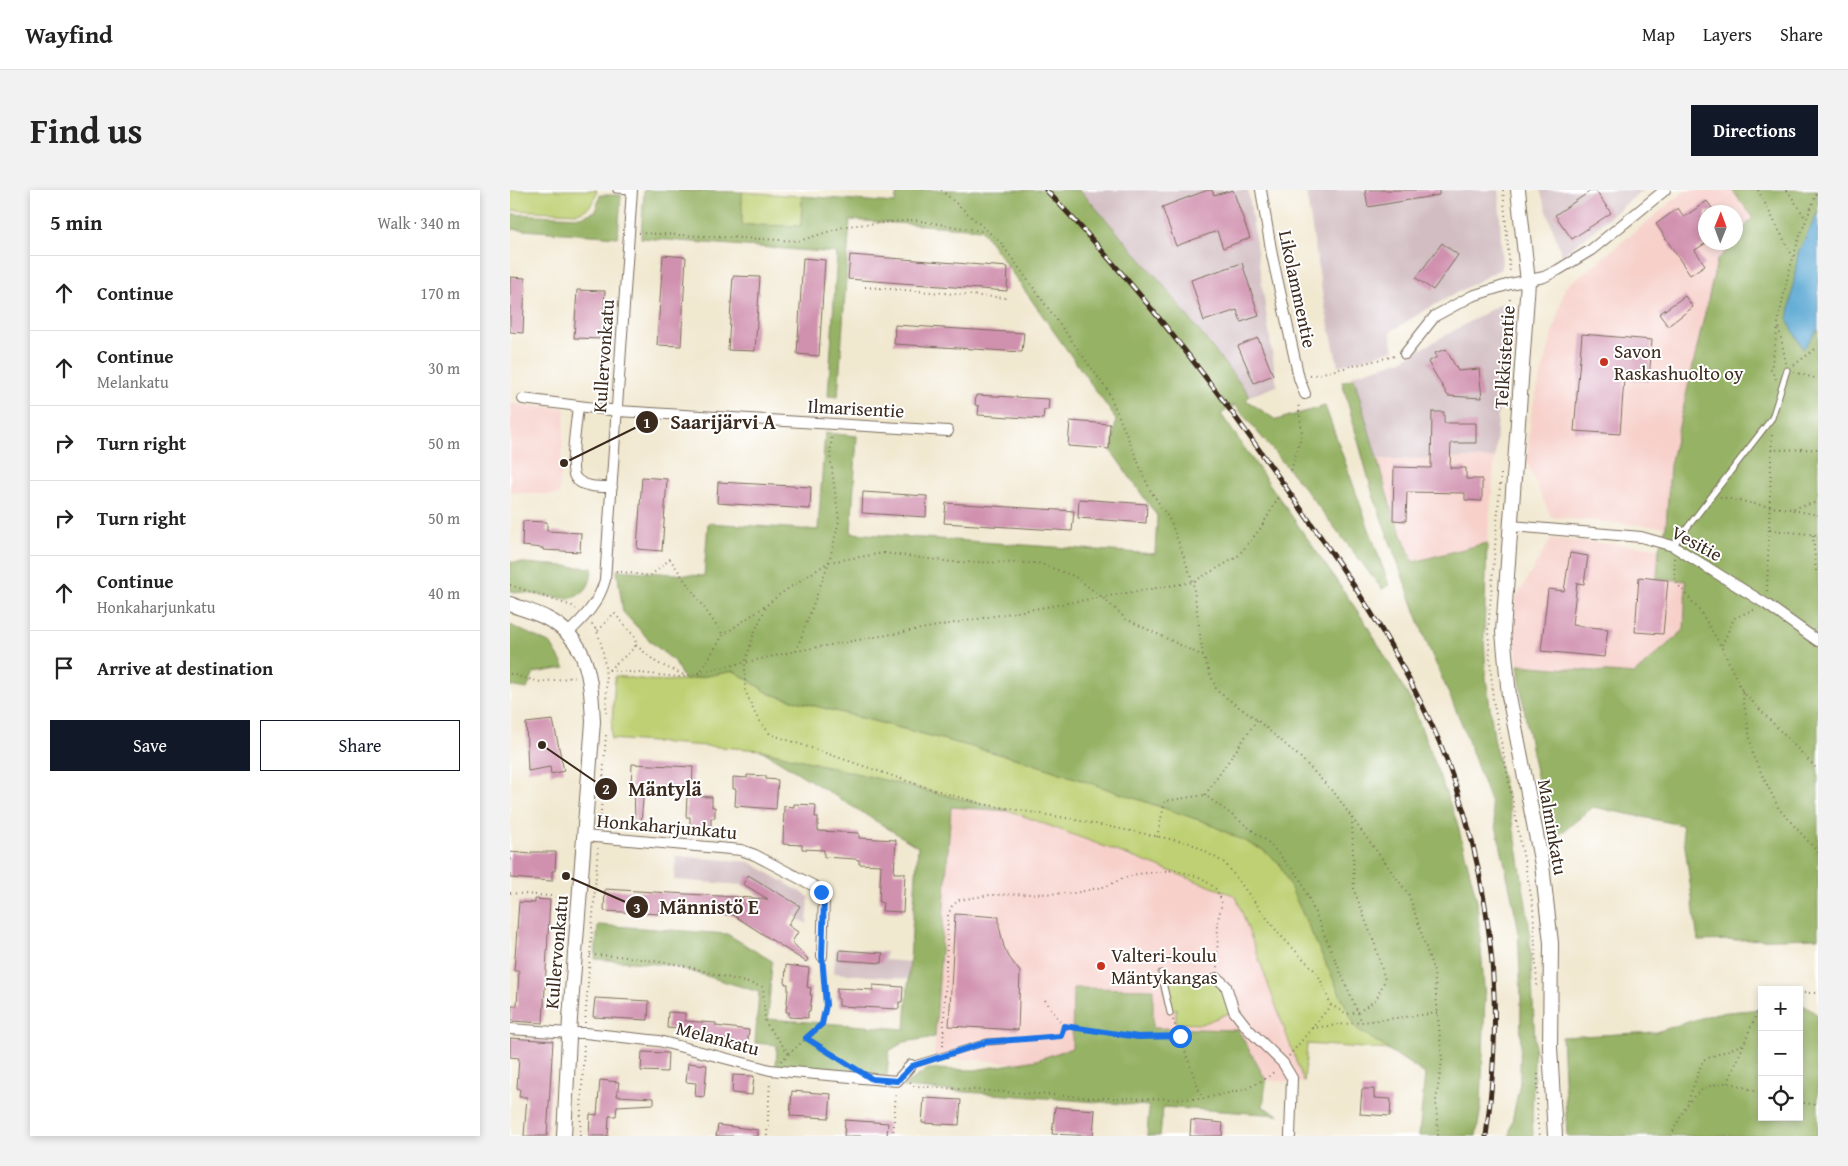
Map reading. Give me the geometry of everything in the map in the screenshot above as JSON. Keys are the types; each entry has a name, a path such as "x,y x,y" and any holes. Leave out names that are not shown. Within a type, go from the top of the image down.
{"street":[{"name":"Kullervonkatu","path":"564,1136 569,1033 593,722 591,690 586,663 579,648 568,633 585,617 601,593 605,580 632,190"},
{"name":"Likolammentie","path":"1261,190 1272,255 1299,378 1305,394"},
{"name":"Telkkistentie","path":"1511,526 1528,282 1518,190"},
{"path":"1405,354 1435,316 1472,296 1510,284 1528,282 1544,277 1591,250 1665,190"},
{"name":"Ilmarisentie","path":"524,399 618,411 948,431"},
{"path":"578,406 572,468 575,478 584,484 612,487"},
{"name":"Vesitie","path":"1511,526 1641,537 1673,546 1766,604 1818,641"},
{"name":"Malminkatu","path":"1511,526 1503,632 1509,696 1542,865 1551,943 1550,1047 1555,1136"},
{"path":"510,604 547,618 568,633"},
{"name":"Honkaharjunkatu","path":"584,836 741,850 755,855 816,887 821,892 824,898 822,956"},
{"path":"1217,978 1226,986 1234,1010 1248,1029 1283,1063 1292,1078 1290,1136"},
{"name":"Melankatu","path":"510,1029 585,1033 659,1040 770,1070 899,1078"},
{"path":"899,1078 912,1066"}],"lane":[{"path":"616,190 632,190"},
{"path":"1673,546 1772,418 1787,370"},
{"path":"1161,973 1170,1013"},
{"path":"912,1066 987,1042 1003,1040"}],"path":[{"path":"941,190 1001,243 1108,391 1149,488 1171,522 1193,582 1203,656 1216,691 1257,720 1301,758 1336,795 1409,895 1434,972 1442,1060 1436,1101 1438,1136"},
{"path":"1758,190 1794,257"},
{"path":"1787,190 1807,219"},
{"path":"1781,389 1770,370 1778,324 1787,279 1818,190"},
{"path":"630,232 799,241 846,226 914,220 990,232"},
{"path":"865,287 1007,298"},
{"path":"1778,324 1787,370"},
{"path":"1787,370 1818,346"},
{"path":"1299,378 1405,354"},
{"path":"1787,370 1818,379"},
{"path":"1721,646 1734,618 1766,604 1771,508 1772,418"},
{"path":"796,651 829,562 839,521 830,455 834,424"},
{"path":"1771,450 1818,450"},
{"path":"1712,496 1818,515"},
{"path":"636,645 629,654 609,670 680,678 796,651 1102,596 1193,582 1237,557 1260,529 1279,497"},
{"path":"1791,509 1818,502"},
{"path":"1770,530 1818,535"},
{"path":"1813,535 1816,571 1818,570"},
{"path":"1673,546 1675,581 1700,610 1721,646 1742,690 1753,756 1779,809 1818,852"},
{"path":"698,674 723,635 829,562 884,553 952,562 1038,564 1074,576 1102,596 1126,619 1203,656"},
{"path":"616,571 650,576 670,559 723,635"},
{"path":"768,605 754,634 744,663 745,690 756,716 770,734 919,785 982,804 1066,818 1190,843 1225,863 1279,934 1318,974 1331,1005 1347,1014 1358,1012 1376,1000 1385,980 1375,945 1354,890 1352,818"},
{"path":"598,631 614,613 635,637 636,645 656,663 686,676"},
{"path":"510,674 541,682 574,677"},
{"path":"1742,690 1818,770"},
{"path":"1205,795 1257,720"},
{"path":"1157,837 1164,801 1205,795 1268,842 1300,878 1362,1022"},
{"path":"943,1056 948,915 952,906 959,900 990,895 1075,893 1107,886 1137,874 1176,870 1194,875 1202,878 1217,890 1222,903 1218,920 1217,978"},
{"path":"510,893 564,897"},
{"path":"590,955 619,956 681,965 763,987 765,1022 790,1054"},
{"path":"767,1136 770,1070 822,1024 826,1005 822,956"},
{"path":"1803,993 1818,993"},
{"path":"1045,1000 1064,1026 1138,1037 1180,1036"},
{"path":"893,1136 899,1078 914,1086 1098,1098 1202,1099 1246,1090 1267,1078 1283,1063 1331,1005"},
{"path":"1728,1083 1758,1009"},
{"path":"1170,1013 1202,1099"},
{"path":"1312,1028 1438,1013"},
{"path":"1003,1040 1061,1036 1064,1026"},
{"path":"806,1038 856,1069"},
{"path":"1671,1136 1688,1101 1703,1060 1744,1044"},
{"path":"1688,1101 1708,1086 1728,1083 1758,1092"},
{"path":"1803,1103 1818,1105"}],"shaded area":[{"path":"1080,190 1248,190 1277,386 1250,396 1160,281"},
{"path":"1306,190 1499,190 1502,268 1390,332 1394,350 1338,366 1323,298"},
{"path":"1540,190 1643,190 1562,256"},
{"path":"1686,190 1732,190 1754,217 1743,230 1743,205 1698,205 1698,250 1727,250 1717,261 1669,468 1666,527 1551,517 1527,463 1531,413 1565,287"},
{"path":"1504,302 1504,331 1495,458 1377,459 1353,375 1400,361"},
{"path":"510,404 565,408 559,495 510,492"},
{"path":"1495,458 1487,543 1413,563 1391,508 1377,459"},
{"path":"1551,539 1659,548 1657,578 1686,581 1684,630 1634,674 1518,665 1513,623 1516,598"},
{"name":"Valteri-koulu Mäntykangas","path":"951,807 1010,811 1237,896 1304,1083 934,1057"},
{"path":"676,856 750,862 809,897 807,924 742,885 674,880"},
{"path":"836,948 886,952 885,960 910,962 909,979 834,973"}],"green space":[{"path":"510,190 597,190 591,205 577,213 510,210"},
{"path":"644,190 742,192 742,225 801,226 802,196 895,203 897,190 1080,190 1160,281 1250,396 1246,400 1276,420 1325,406 1389,585 1382,589 1301,484 1235,405 1221,414 1365,622 1411,701 1457,822 1477,901 1485,998 1481,1108 1476,1136 1419,1136 1425,1074 1356,1028 1279,863 1263,850 1205,822 1022,760 770,694 734,671 684,680 675,662 651,642 623,612 617,570 704,576 708,523 818,530 825,433 857,436 851,533 1155,554 1157,516 1112,452 1116,419 981,229 850,220 838,397 828,396 837,253 641,238"},
{"path":"1732,190 1818,190 1818,212 1798,254 1803,348 1818,329 1818,938 1698,941 1682,825 1593,807 1553,840 1532,753 1518,665 1634,674 1684,630 1686,581 1657,578 1659,548 1666,527 1670,465 1717,261 1727,250 1743,250 1743,230 1753,217"},
{"path":"742,192 802,196 801,226 741,225"},
{"path":"600,195 621,195 618,237 510,229 510,214 581,217 596,211"},
{"path":"1354,378 1391,508 1413,562 1487,543 1484,636 1486,678 1495,745 1516,840 1529,924 1535,1042 1533,1136 1509,1136 1520,1083 1521,1000 1518,926 1491,804 1462,724 1426,641 1373,495 1342,382"},
{"path":"510,562 592,568 589,584 580,594 569,599 510,591"},
{"path":"510,625 551,644 565,668 534,673 527,689 510,686"},
{"path":"734,671 770,694 1022,760 1205,822 1263,850 1279,862 1356,1028 1391,1050 1307,1044 1304,1083 1236,896 1010,811 761,750 611,739 615,676 657,681 684,680"},
{"path":"761,750 1010,811 951,807 935,1037 904,1042 889,1051 887,1076 776,1068 777,1045 755,1043 759,992 670,965 595,959 598,925 727,934 772,961 768,1019 905,1029 918,847"},
{"path":"1161,973 1217,978 1234,1011 1202,1024 1176,1023 1176,1008 1170,1013"},
{"path":"1073,988 1153,989 1153,1028 1238,1030 1266,1080 1263,1107 1279,1115 1163,1107 1160,1136 1147,1136 1149,1106 902,1087 928,1069 975,1070 1036,1060 1072,1048"},
{"path":"1803,1006 1818,1015 1818,1136 1567,1136 1562,1037 1656,1032 1717,1013 1758,1009 1758,1121 1803,1121"}],"water":[{"path":"1818,212 1818,329 1803,349 1788,321 1798,253"}],"building":[{"path":"1212,190 1214,195 1233,190 1250,238 1223,248 1217,231 1176,246 1162,207"},
{"path":"1365,190 1439,190 1439,195 1368,207"},
{"path":"1592,190 1595,190 1611,213 1572,239 1555,215"},
{"path":"1707,201 1710,205 1701,205"},
{"path":"1698,207 1698,248 1695,250 1705,265 1690,275 1656,224 1678,208 1684,217"},
{"path":"1442,243 1458,255 1433,290 1416,278"},
{"path":"663,255 686,257 681,346 657,345"},
{"path":"850,255 1008,267 1007,291 848,279"},
{"path":"803,258 825,260 819,356 797,354"},
{"path":"1242,263 1259,316 1241,322 1237,310 1204,321 1191,280"},
{"path":"733,276 760,277 755,351 728,350"},
{"path":"510,277 525,278 523,333 510,332"},
{"path":"577,290 605,291 602,339 574,338"},
{"path":"1685,296 1693,307 1668,326 1659,314"},
{"path":"895,325 1024,333 1022,352 894,344"},
{"path":"1582,334 1652,340 1649,381 1624,379 1620,434 1574,431"},
{"path":"1258,338 1273,375 1254,383 1238,346"},
{"path":"1446,349 1458,371 1479,369 1482,398 1448,396 1428,362 1437,357 1435,353"},
{"path":"976,395 1049,399 1048,410 1044,410 1043,419 978,415 979,406 975,405"},
{"path":"1432,412 1444,412 1444,423 1476,423 1476,443 1451,443 1450,468 1466,468 1466,479 1482,479 1482,501 1465,500 1465,493 1407,492 1406,521 1393,520 1394,467 1431,468"},
{"path":"1070,421 1110,424 1109,449 1068,446"},
{"path":"642,477 667,479 662,551 637,549"},
{"path":"718,482 811,487 810,509 717,503"},
{"path":"863,492 927,496 926,517 862,513"},
{"path":"1079,499 1147,504 1146,523 1078,518"},
{"path":"946,503 1074,511 1072,531 944,523"},
{"path":"523,521 547,522 547,531 581,533 580,552 543,550 543,548 522,546"},
{"path":"1570,553 1588,556 1584,584 1577,583 1572,625 1608,629 1604,657 1541,651 1548,589 1564,591"},
{"path":"1639,577 1668,580 1663,634 1635,632"},
{"path":"553,720 564,771 551,774 550,767 528,771 526,723"},
{"path":"632,764 693,767 692,790 644,788 641,823 635,822 634,787 631,787"},
{"path":"747,775 766,776 766,779 778,780 776,809 735,806 736,789 733,789 733,777 747,778"},
{"path":"687,796 712,797 712,807 715,807 715,818 711,818 711,828 690,827 690,817 686,817"},
{"path":"794,804 816,805 815,817 818,817 818,831 859,833 859,838 896,840 894,873 905,873 903,912 882,911 883,903 879,902 881,865 859,864 859,860 855,859 824,857 824,850 802,849 802,845 783,844 784,806 794,807"},
{"path":"510,852 531,854 531,852 556,852 555,871 552,871 552,881 510,878"},
{"path":"748,875 800,906 788,925 798,932 792,942 808,959 806,962 733,915 659,910 659,914 604,911 605,889 768,899 743,884"},
{"path":"535,899 550,900 543,1023 511,1021 512,1006 517,1006 519,971 514,971 519,902 535,903"},
{"path":"955,914 999,917 1004,947 1020,972 1018,1030 949,1026"},
{"path":"840,950 883,953 882,963 839,960"},
{"path":"786,965 809,968 807,987 811,988 810,995 812,995 808,1018 789,1017 789,1012 786,1012 788,984 785,984"},
{"path":"873,985 903,987 902,1002 899,1002 899,1009 839,1006 837,988 873,990"},
{"path":"595,998 649,1001 648,1020 593,1017"},
{"path":"668,1012 685,1013 685,1021 716,1023 716,1026 749,1030 747,1048 728,1046 729,1040 696,1037 697,1030 667,1028"},
{"path":"510,1038 553,1041 547,1136 524,1136 527,1097 519,1097 520,1089 517,1088 519,1058 510,1057"},
{"path":"642,1052 668,1053 667,1072 641,1071"},
{"path":"688,1063 707,1065 704,1097 695,1096 696,1083 686,1082"},
{"path":"733,1075 754,1076 752,1095 732,1093"},
{"path":"600,1080 619,1082 617,1096 654,1098 654,1104 617,1106 616,1116 609,1116 608,1136 589,1136 590,1114 597,1115"},
{"path":"1362,1089 1374,1089 1374,1098 1391,1099 1390,1116 1360,1114"},
{"path":"792,1091 831,1094 829,1118 790,1116"},
{"path":"924,1098 961,1100 959,1125 922,1123"},
{"path":"1055,1107 1095,1110 1093,1136 1052,1134"},
{"path":"845,1120 888,1123 887,1136 844,1136"},
{"path":"1191,1120 1223,1123 1222,1136 1190,1136"},
{"path":"718,1125 758,1130 758,1136 716,1136"}],"railway":[{"path":"1046,190 1109,259 1170,331 1255,444 1361,596 1390,644 1431,723 1441,745 1464,813 1485,904 1494,995 1492,1084 1486,1136"}],"place":[{"name":"Savon Raskashuolto oy","path":"1604,362"},
{"name":"Saarijärvi A","path":"564,463"},
{"name":"Mäntylä","path":"542,745"},
{"name":"Männistö E","path":"566,876"},
{"name":"Valteri-koulu Mäntykangas","path":"1101,966"}],"route":[{"path":"821,892 824,898 822,956 826,1005 822,1024 806,1038 872,1079 897,1081 912,1066 987,1042 1061,1036 1064,1026 1138,1037 1180,1036"}]}
